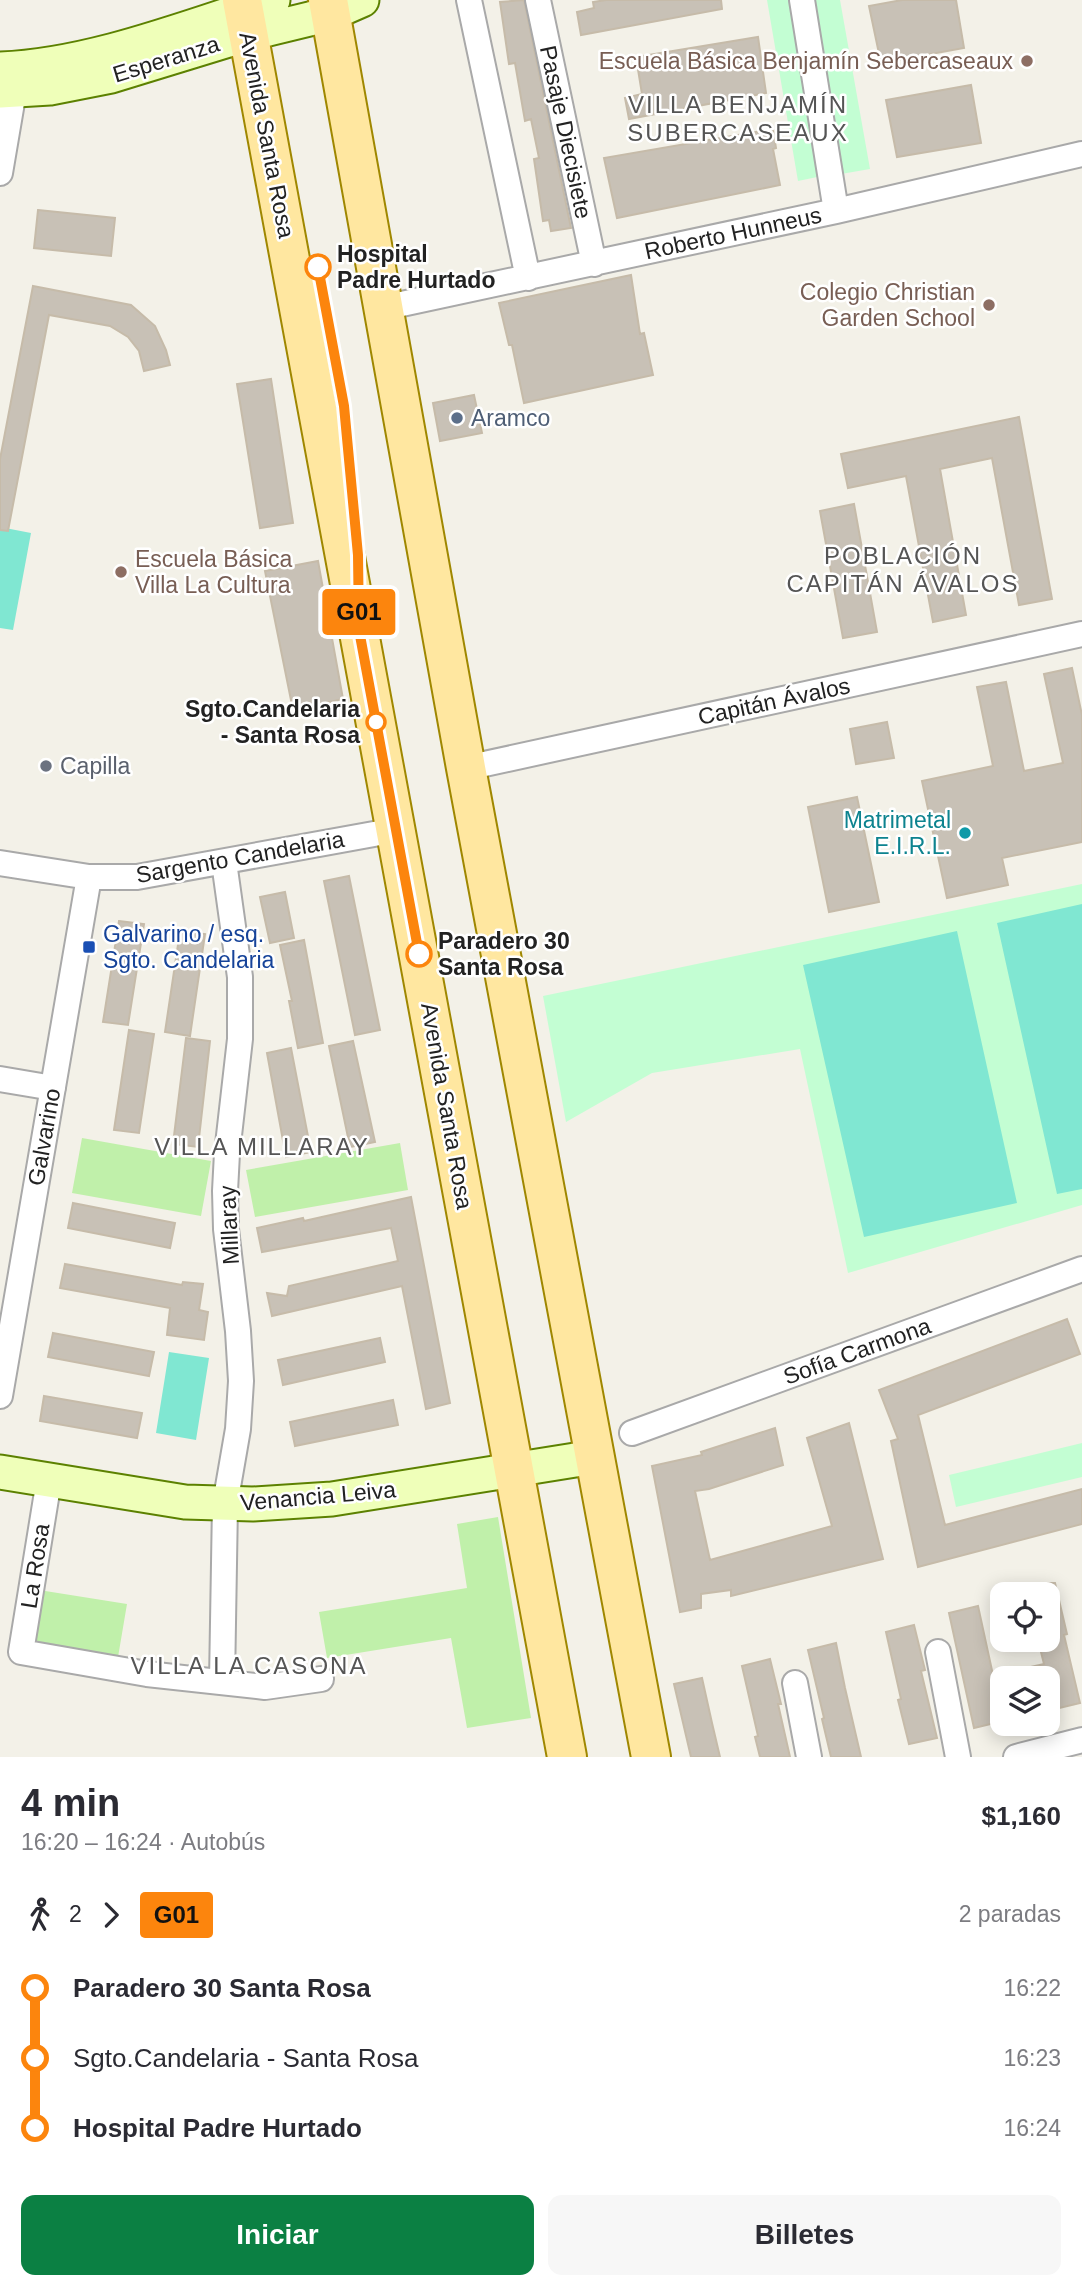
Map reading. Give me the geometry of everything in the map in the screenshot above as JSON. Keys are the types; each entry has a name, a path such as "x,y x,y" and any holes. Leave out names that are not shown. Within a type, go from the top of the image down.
{"main road":[{"path":"340,5 383,309 651,1757"},
{"name":"Avenida Santa Rosa","path":"252,11 396,830 567,1757"}],"street":[{"path":"469,0 528,278"},
{"name":"Pasaje Diecisiete","path":"538,0 594,264"},
{"path":"802,0 836,211"},
{"name":"Esperanza","path":"8,80 252,11 340,5"},
{"path":"0,173 8,80"},
{"name":"Roberto Hunneus","path":"383,309 836,211 1082,154"},
{"name":"Capitán Ávalos","path":"466,768 1082,634"},
{"name":"Sargento Candelaria","path":"0,863 89,877 137,877 396,830"},
{"name":"Millaray","path":"222,1682 225,1504 238,1429 241,1381 226,1229 225,1191 241,1009 237,946 223,862"},
{"name":"Galvarino","path":"0,1396 8,1305 53,1088 89,877"},
{"path":"0,1079 53,1088"},
{"name":"Sofía Carmona","path":"632,1433 1082,1269"},
{"name":"Venancia Leiva","path":"0,1472 185,1502 225,1504 332,1499 594,1457"},
{"name":"La Rosa","path":"49,1480 22,1652 147,1674 222,1682"},
{"path":"938,1652 958,1757"},
{"path":"222,1682 265,1687 321,1679"},
{"path":"795,1683 809,1757"},
{"path":"1016,1757 1082,1740"}],"green space":[{"path":"767,0 795,0 822,176 798,181"},
{"path":"813,0 840,0 870,169 841,174"},
{"path":"1082,884 1082,1205 848,1273 800,1049 652,1073 566,1122 543,996"},
{"path":"82,1138 211,1161 201,1216 72,1193"},
{"path":"400,1143 408,1190 255,1217 246,1170"},
{"path":"1082,1443 1082,1477 956,1507 949,1475"},
{"path":"498,1517 531,1718 467,1728 451,1638 327,1658 319,1612 467,1588 457,1524"},
{"path":"39,1590 127,1604 117,1663 30,1648"}],"shaded area":[{"path":"0,527 31,533 13,630 0,628"},
{"path":"1082,904 1082,1189 1057,1194 997,923"},
{"path":"957,931 1017,1203 864,1237 803,965"},
{"path":"169,1352 209,1358 196,1440 156,1433"}],"building":[{"path":"524,0 571,228 551,231 549,220 543,221 534,159 539,158 531,119 525,121 515,63 509,64 500,2"},
{"path":"721,0 722,9 581,35 577,12 594,8 593,2"},
{"path":"902,0 956,0 964,48 881,63 869,6"},
{"path":"758,37 766,93 629,119 625,98 642,94 636,57"},
{"path":"971,85 981,143 897,157 886,100"},
{"path":"773,129 776,148 773,149 780,185 617,218 604,158"},
{"path":"38,210 115,218 111,256 34,248"},
{"path":"631,275 640,334 644,333 653,375 524,403 512,345 509,345 499,303"},
{"path":"33,286 131,305 155,326 170,365 144,371 139,351 128,337 110,326 49,315 8,531 0,530 0,459"},
{"path":"271,379 293,523 260,528 237,384"},
{"name":"Aramco","path":"474,395 482,433 440,441 433,403"},
{"path":"1019,417 1052,599 1019,605 992,458 940,469 966,615 933,622 906,476 848,488 841,454"},
{"path":"854,504 877,632 843,638 820,511"},
{"path":"318,561 343,699 293,710 265,571"},
{"path":"1072,668 1082,715 1082,842 1002,858 1008,885 947,898 922,781 993,766 977,687 1006,682 1024,771 1063,763 1044,674"},
{"path":"887,722 894,758 856,764 850,729"},
{"path":"857,797 879,902 829,912 808,807"},
{"path":"349,876 380,1030 355,1035 324,881"},
{"path":"285,892 294,938 270,943 260,897"},
{"path":"119,921 144,924 128,1025 103,1022"},
{"path":"180,931 205,934 190,1036 165,1032"},
{"path":"304,940 323,1043 298,1048 289,1001 292,1001 280,945"},
{"path":"129,1030 154,1034 139,1133 114,1130"},
{"path":"186,1038 210,1041 198,1147 173,1144"},
{"path":"353,1041 375,1142 350,1147 329,1046"},
{"path":"291,1048 311,1152 286,1157 267,1053"},
{"path":"411,1197 450,1403 426,1409 402,1286 272,1316 267,1293 287,1296 289,1286 398,1261 391,1228 262,1252 257,1228 303,1218 304,1221"},
{"path":"73,1203 175,1223 170,1248 68,1228"},
{"path":"65,1264 182,1285 183,1282 203,1284 199,1310 208,1312 204,1340 167,1335 170,1308 60,1288"},
{"path":"1067,1319 1080,1354 918,1415 945,1525 1082,1489 1082,1524 918,1567 891,1441 898,1439 879,1390"},
{"path":"53,1333 154,1352 149,1376 48,1357"},
{"path":"380,1338 385,1362 283,1385 278,1360"},
{"path":"44,1396 142,1413 137,1438 40,1421"},
{"path":"393,1400 398,1425 295,1446 290,1422"},
{"path":"849,1423 883,1559 731,1596 731,1590 701,1594 701,1608 680,1612 652,1466 702,1455 701,1452 775,1428 783,1465 695,1491 710,1560 832,1526 807,1438"},
{"path":"1060,1604 1067,1634 1064,1635 1080,1703 1060,1708 1060,1666 1035,1666 1044,1664 1041,1652 1060,1652"},
{"path":"978,1606 991,1666 990,1724 974,1728 949,1613"},
{"path":"914,1625 925,1670 921,1671 937,1738 909,1744 886,1632"},
{"path":"836,1643 861,1757 831,1757 822,1719 824,1718 808,1650"},
{"path":"770,1659 790,1757 760,1757 755,1737 758,1736 742,1666"},
{"path":"702,1678 720,1757 691,1757 674,1684"}],"bus line":[{"name":"G01","path":"318,267 344,406 358,555 359,630 419,954"}],"place":[{"name":"Escuela Básica Benjamín Sebercaseaux","path":"1027,61"},
{"name":"Hospital Padre Hurtado","path":"318,267"},
{"name":"Colegio Christian Garden School","path":"989,305"},
{"name":"Aramco","path":"457,418"},
{"name":"Escuela Básica Villa La Cultura","path":"121,572"},
{"name":"Sgto.Candelaria - Santa Rosa","path":"376,722"},
{"name":"Capilla","path":"46,766"},
{"name":"Matrimetal E.I.R.L.","path":"965,833"},
{"name":"Galvarino / esq. Sgto. Candelaria","path":"89,947"},
{"name":"Paradero 30 Santa Rosa","path":"419,954"}],"district":[{"name":"VILLA BENJAMÍN SUBERCASEAUX","path":"738,118"},
{"name":"POBLACIÓN CAPITÁN ÁVALOS","path":"903,569"},
{"name":"VILLA MILLARAY","path":"262,1146"},
{"name":"VILLA LA CASONA","path":"249,1665"}]}
